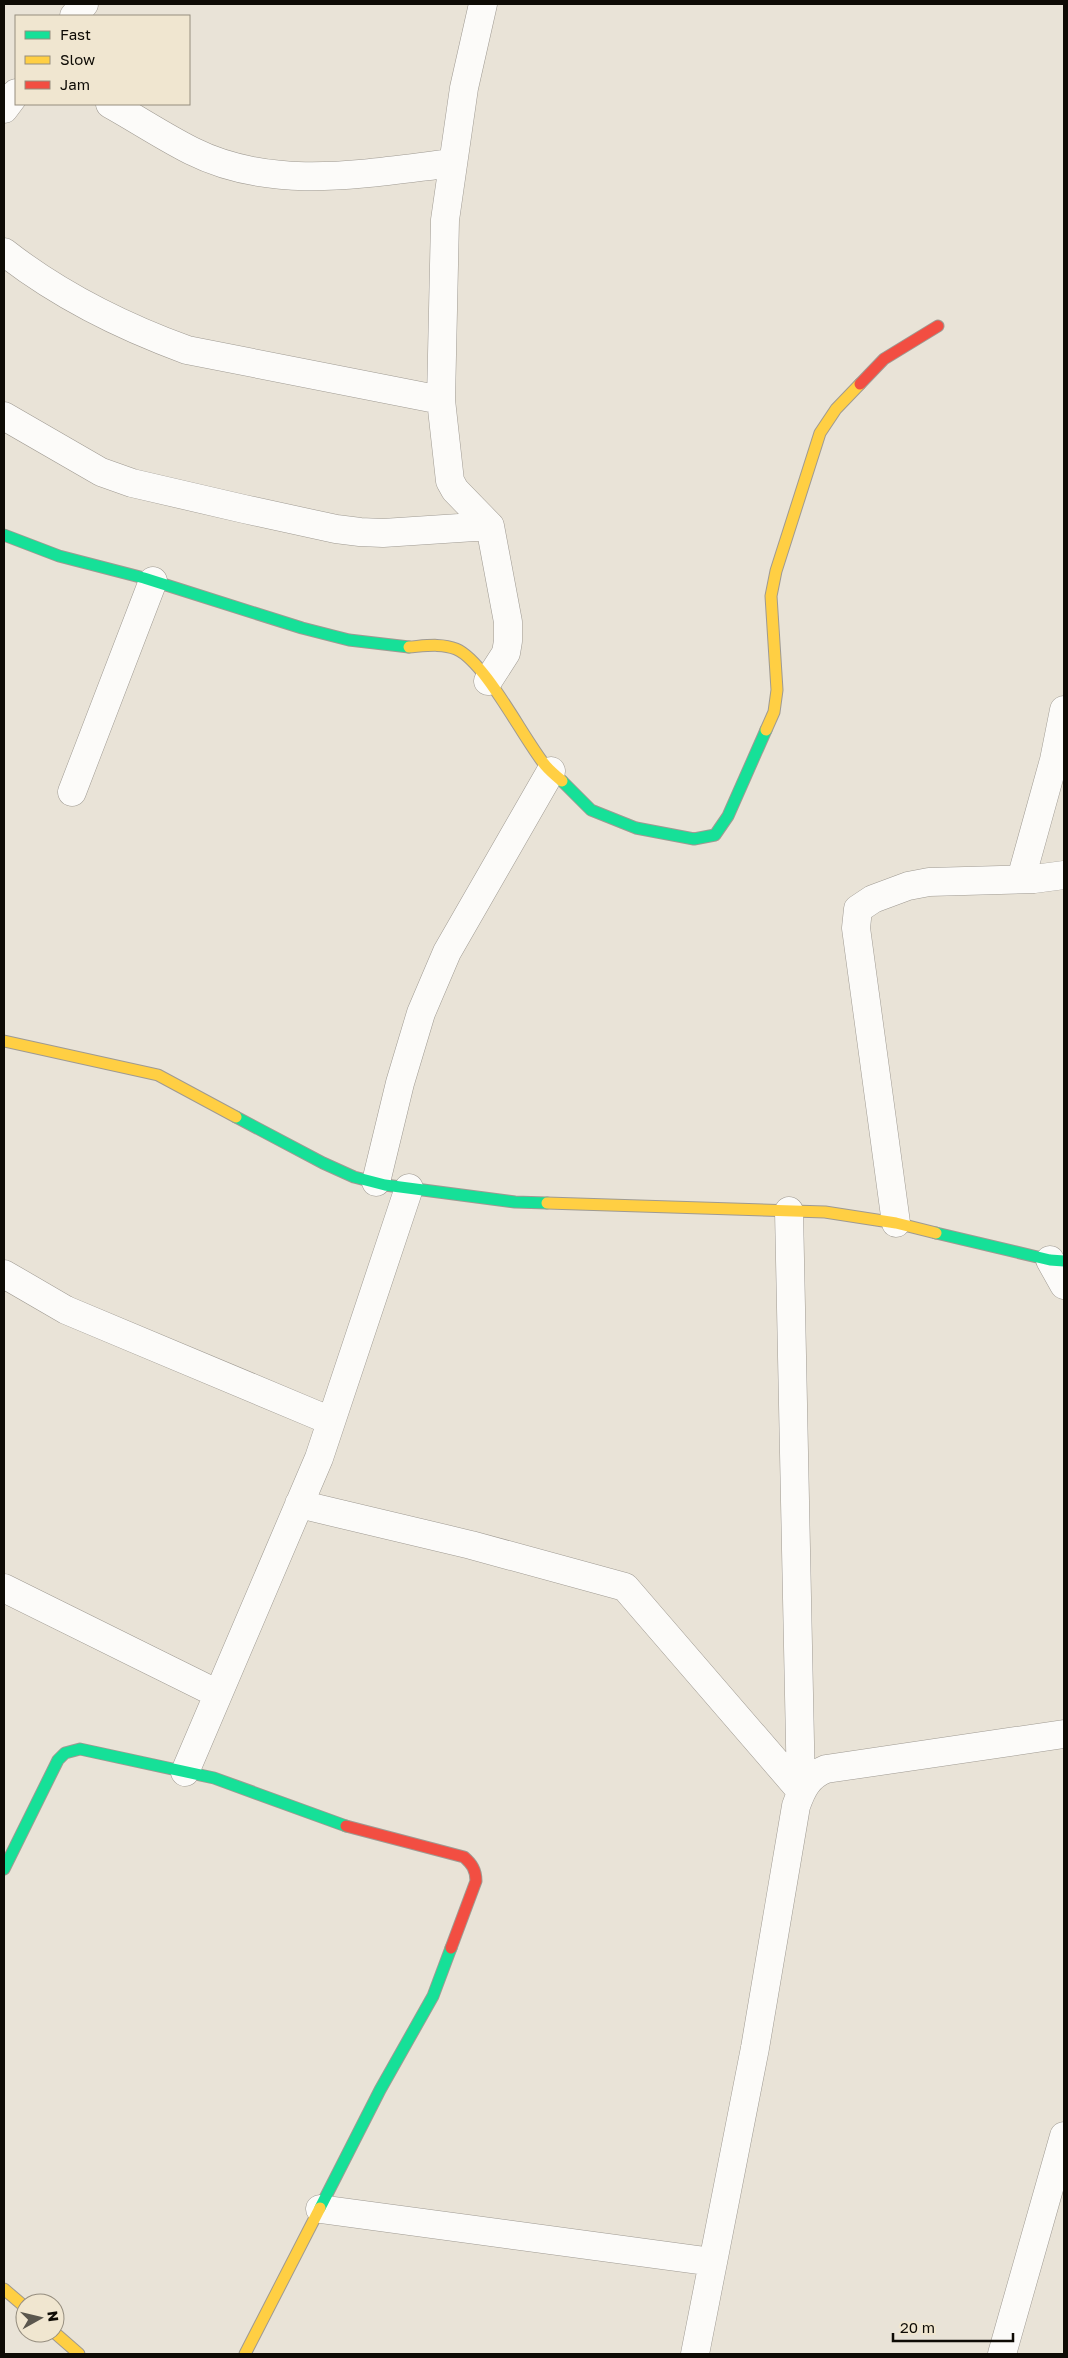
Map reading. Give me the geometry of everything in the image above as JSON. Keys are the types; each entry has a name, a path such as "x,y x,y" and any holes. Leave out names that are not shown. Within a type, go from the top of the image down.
{"street":[{"path":"75,15 84,4"},
{"path":"483,4 464,88 445,220 441,400 450,481 455,490 490,526 508,622 506,653 488,681"},
{"path":"4,109 15,94"},
{"path":"112,105 193,152 230,165 272,175 337,176 453,163"},
{"path":"4,252 33,275 68,295 148,336 187,350 441,400"},
{"path":"4,535 59,556 153,581 302,628 349,640 399,647 443,646 456,649 469,658 488,681 551,772 591,810 616,822 636,828 694,839 709,838 720,830 728,816 774,712 778,690 771,596 776,571 820,433 836,408 884,359 938,326"},
{"path":"4,416 101,472 132,483 217,503 336,529 360,532 383,533 490,526"},
{"path":"72,792 153,581"},
{"path":"1021,879 1054,760 1064,710"},
{"path":"376,1182 400,1083 420,1013 447,952 551,772"},
{"path":"896,1223 856,928 858,909 864,903 908,886 957,880 1021,879 1064,875"},
{"path":"4,1041 158,1075 323,1163 354,1177 409,1188 515,1202 825,1212 896,1223 1057,1261 1064,1285"},
{"path":"185,1772 318,1458 409,1188"},
{"path":"789,1211 802,1791"},
{"path":"4,1274 66,1310 331,1421"},
{"path":"299,1504 471,1545 625,1587 802,1791"},
{"path":"4,1588 218,1694"},
{"path":"695,2354 755,2048 796,1806 802,1791 816,1773 826,1769 1064,1734"},
{"path":"4,1868 11,1837 58,1760 65,1753 80,1749 214,1778 346,1826 464,1857 471,1862 476,1870 476,1881 433,1996 380,2090 245,2354"},
{"path":"1002,2354 1064,2136"},
{"path":"320,2209 713,2262"},
{"path":"4,2289 15,2298"},
{"path":"65,2342 79,2354"}],"traffic: fast":[{"path":"4,535 59,556 144,578 302,628 349,640 409,647"},
{"path":"562,781 591,810 636,828 694,839 715,835 728,816 766,730"},
{"path":"236,1117 323,1163 354,1177 385,1185 515,1202 547,1203"},
{"path":"936,1233 1050,1260 1064,1261"},
{"path":"4,1869 58,1760 65,1753 80,1749 214,1778 346,1826"},
{"path":"320,2208 380,2090 433,1996 451,1948"}],"traffic: slow":[{"path":"766,730 774,712 777,690 771,596 776,571 820,433 836,409 860,384"},
{"path":"409,647 445,646 456,649 467,656 491,684 545,765 562,781"},
{"path":"4,1041 158,1075 236,1117"},
{"path":"547,1203 825,1212 896,1223 936,1233"},
{"path":"245,2354 320,2208"},
{"path":"4,2289 15,2298"},
{"path":"65,2342 79,2354"}],"traffic: jam":[{"path":"860,384 884,359 938,326"},
{"path":"346,1826 464,1857 469,1862 474,1870 476,1881 451,1948"}]}
